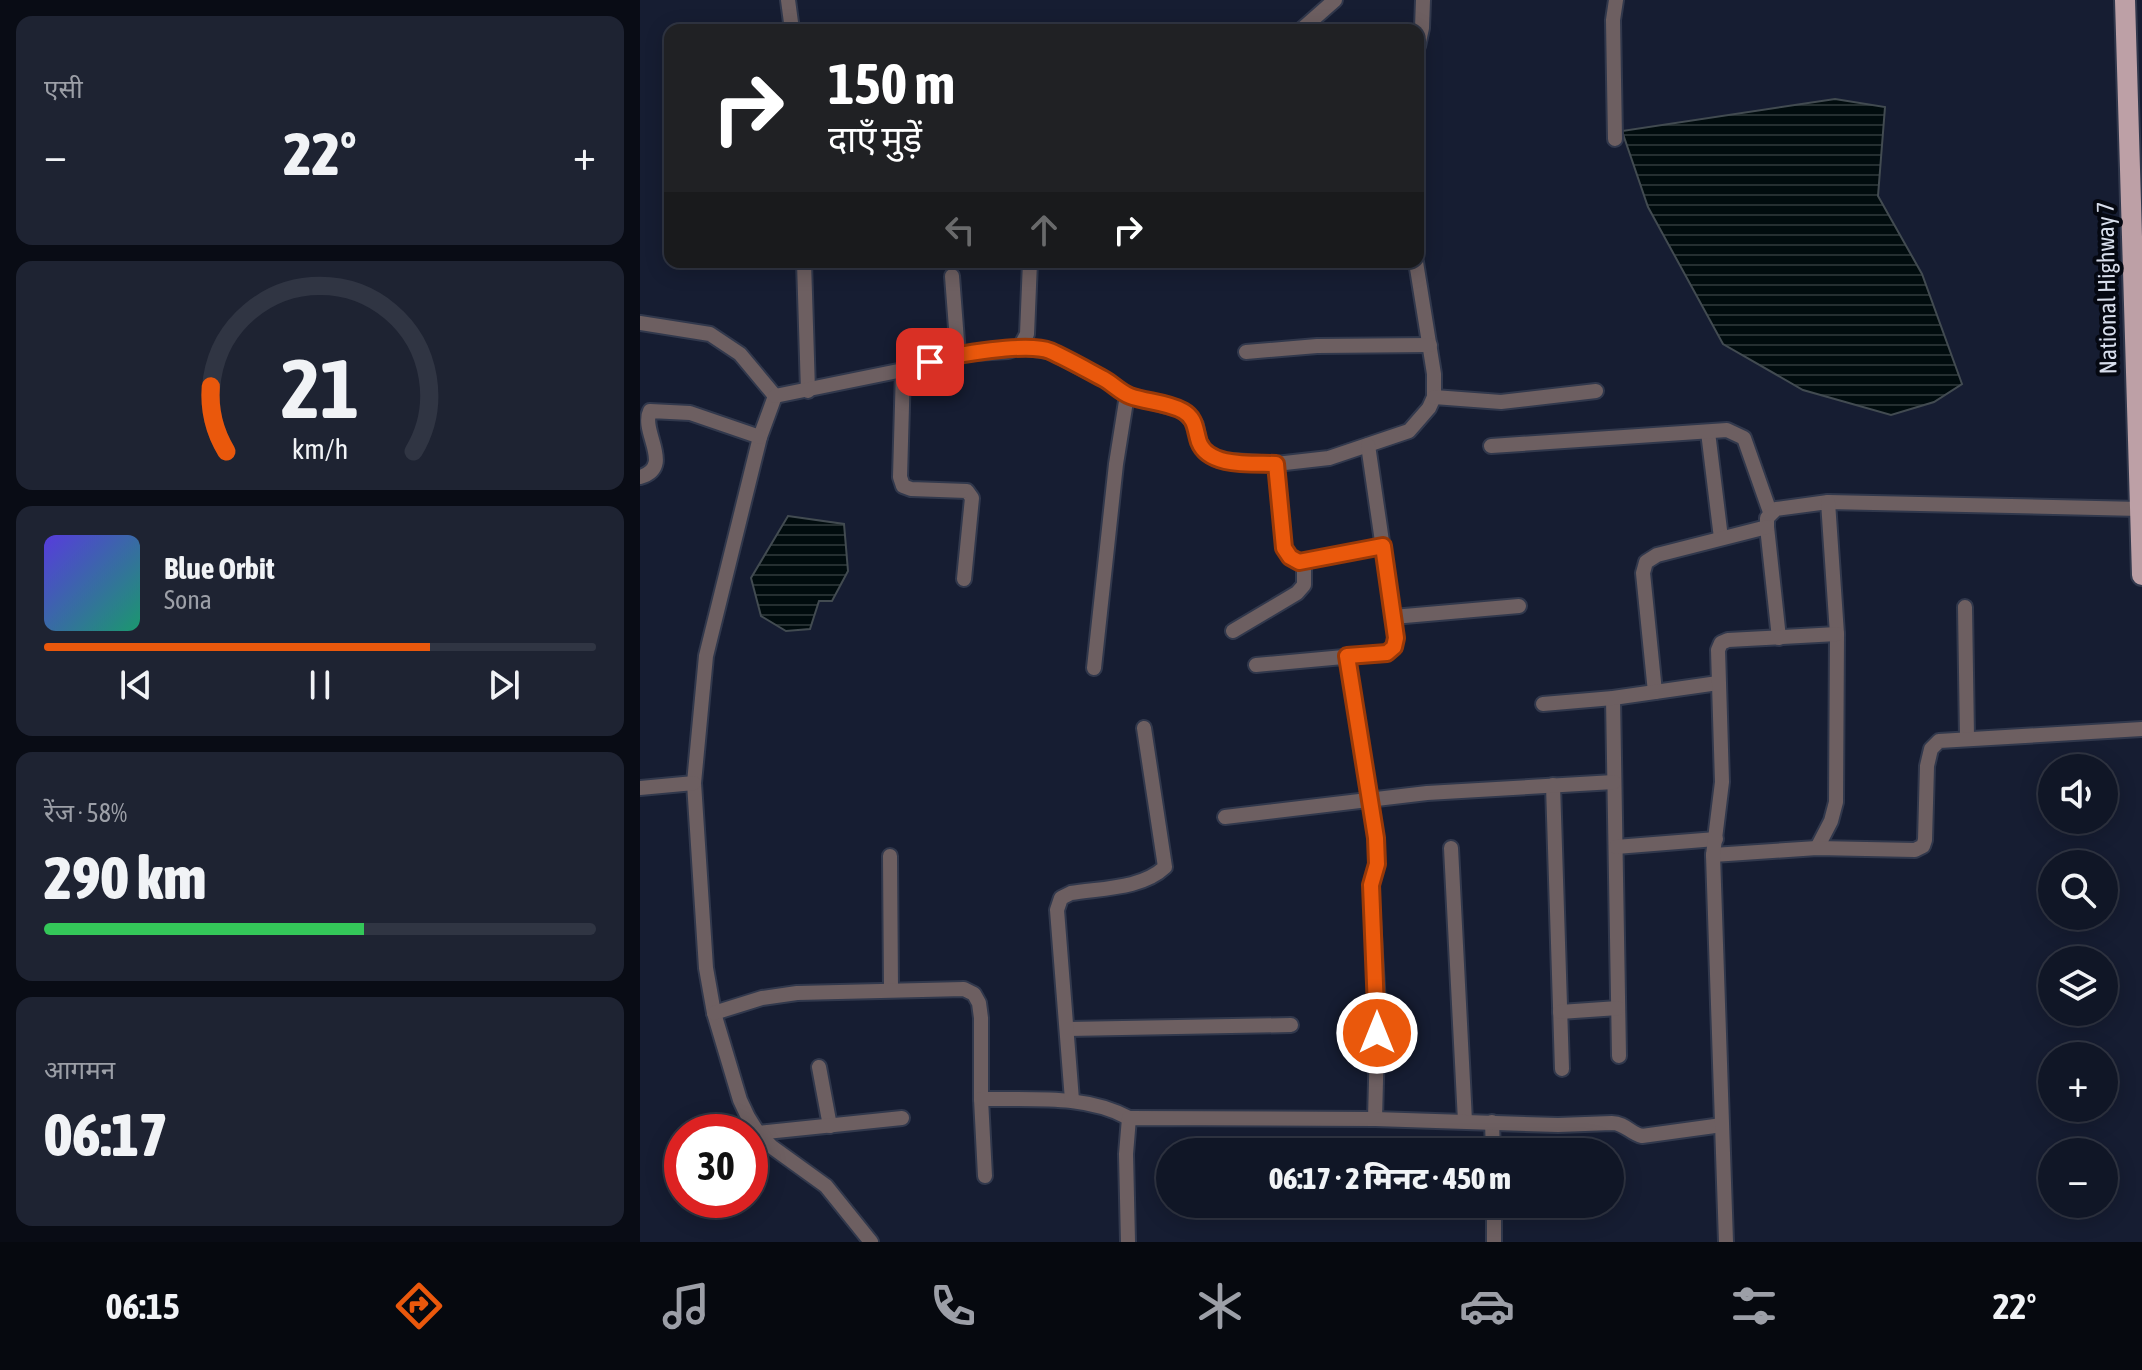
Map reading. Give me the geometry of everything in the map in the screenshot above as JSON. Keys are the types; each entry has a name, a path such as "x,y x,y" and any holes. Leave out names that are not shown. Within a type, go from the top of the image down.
{"main road":[{"name":"National Highway 7","path":"2131,7 2142,575"}],"street":[{"path":"788,0 791,24"},
{"path":"1308,24 1335,0"},
{"path":"1422,24 1423,0"},
{"path":"1615,139 1613,20 1616,0"},
{"path":"804,268 808,391"},
{"path":"1020,347 1027,334 1030,268"},
{"path":"775,396 903,370 958,354 1034,347 1049,351 1127,395 1182,410 1196,425 1199,442 1206,453 1219,460 1276,464 1329,458 1409,431 1423,418 1434,397 1430,345 1417,268"},
{"path":"952,276 958,354"},
{"path":"640,323 710,334 740,354 775,396"},
{"path":"1246,352 1317,346 1430,345"},
{"path":"903,370 900,477 903,486 911,489 967,491 972,498 964,579"},
{"path":"1434,397 1501,402 1596,391"},
{"path":"1094,668 1116,464 1127,395"},
{"path":"748,1114 740,1100 714,1013 706,968 694,783 706,656 760,437 775,396"},
{"path":"640,477 653,468 654,459 641,425 643,417 650,411 703,416 760,437"},
{"path":"1491,446 1727,430 1744,438 1769,520 1779,638"},
{"path":"1708,432 1721,538"},
{"path":"1256,665 1387,653 1394,647 1393,617 1368,445"},
{"path":"1276,464 1284,548 1290,557 1299,562 1383,546"},
{"path":"1817,848 1831,821 1836,802 1837,634 1828,502"},
{"path":"1655,692 1643,573 1646,562 1657,555 1721,538 1828,502 2140,509"},
{"path":"1233,631 1297,593 1304,585 1304,561"},
{"path":"1393,617 1519,606"},
{"path":"1965,607 1967,738"},
{"path":"1726,1242 1713,855 1722,782 1718,650 1721,643 1728,640 1837,634"},
{"path":"1347,656 1376,838 1377,864 1371,885 1378,1004 1375,1119"},
{"path":"1543,704 1718,683"},
{"path":"1613,698 1619,1056"},
{"path":"1072,1100 1057,910 1061,898 1071,893 1140,881 1154,877 1165,867 1144,728"},
{"path":"1713,855 1817,848 1915,850 1923,846 1927,766 1931,749 1939,741 2142,729"},
{"path":"1225,817 1369,799 1614,782"},
{"path":"640,788 694,783"},
{"path":"1553,785 1562,1069"},
{"path":"1616,847 1716,839"},
{"path":"1451,848 1465,1121"},
{"path":"890,856 891,989"},
{"path":"714,1013 762,998 785,995 891,989 964,989 974,994 981,1018 985,1176"},
{"path":"1560,1012 1618,1008"},
{"path":"1068,1029 1291,1025"},
{"path":"819,1067 830,1126"},
{"path":"981,1099 1072,1100 1113,1109 1129,1118 1618,1123 1635,1135 1642,1136 1722,1125"},
{"path":"768,1132 902,1118"},
{"path":"1128,1242 1126,1154 1129,1118"},
{"path":"1492,1122 1493,1138"},
{"path":"768,1143 826,1186 871,1242"},
{"path":"1494,1218 1494,1242"}],"shaded area":[{"path":"1835,99 1885,107 1878,196 1922,274 1962,384 1934,402 1891,415 1803,390 1723,344 1648,207 1622,131"},
{"path":"788,516 844,524 848,571 832,601 819,601 810,629 786,631 761,616 751,578"}],"route":[{"path":"930,362 958,354 1008,351 1020,347 1049,351 1127,395 1182,410 1196,425 1199,442 1206,453 1219,460 1276,464 1284,548 1290,557 1299,562 1383,546 1396,638 1394,647 1387,653 1347,656 1376,838 1377,864 1371,885 1377,1033"}]}
